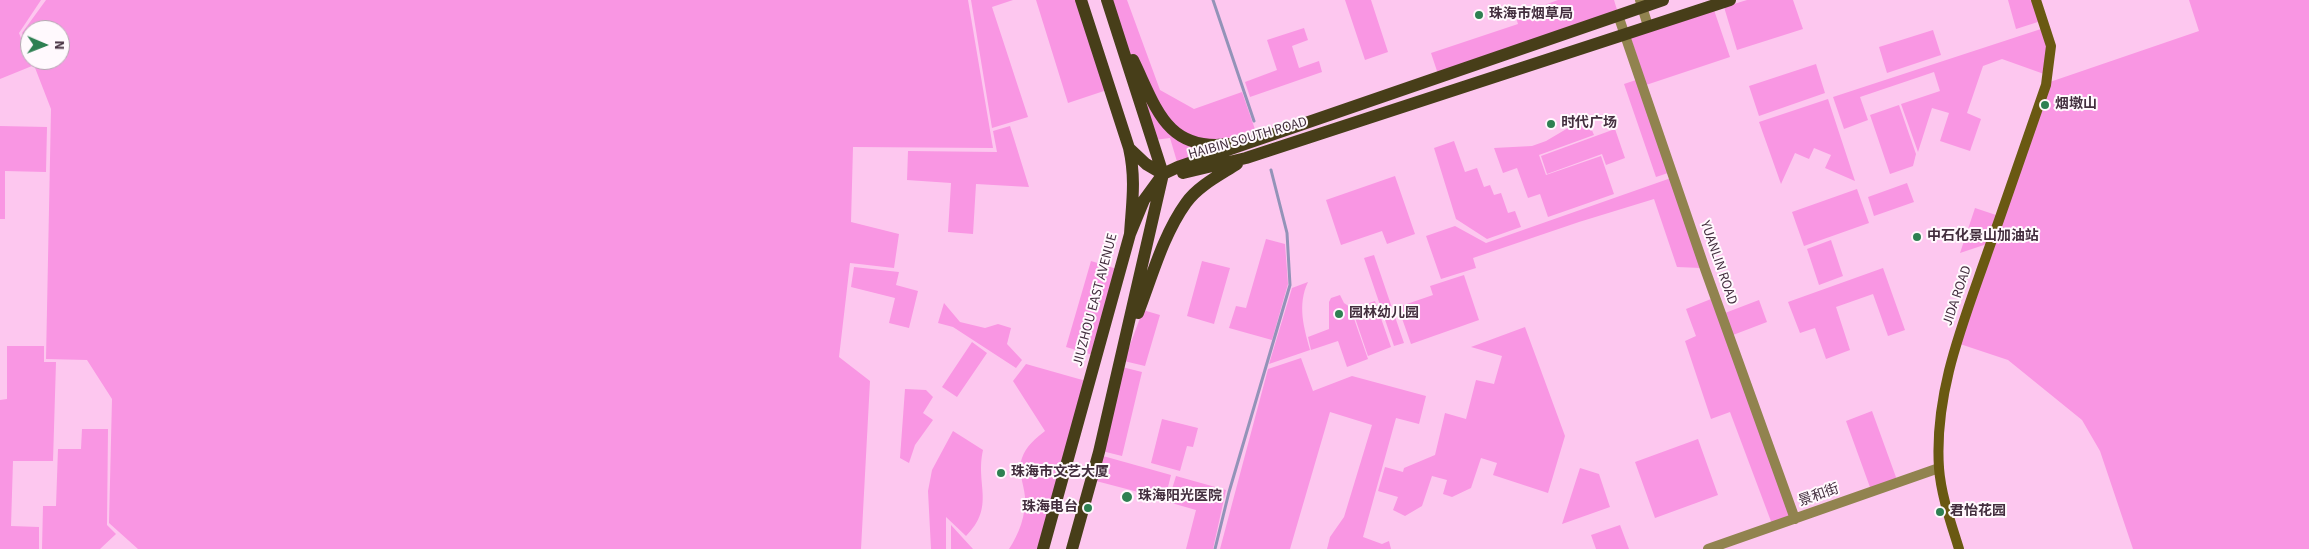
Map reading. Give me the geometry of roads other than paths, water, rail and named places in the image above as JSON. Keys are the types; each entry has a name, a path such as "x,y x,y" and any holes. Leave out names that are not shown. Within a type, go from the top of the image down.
{"main road":[{"name":"JIUZHOU EAST AVENUE","path":"1043,549 1130,234 1134,170 1129,148 1081,0"},
{"name":"HAIBIN SOUTH ROAD","path":"1163,174 1249,142 1618,15 1641,3 1663,0"},
{"name":"HAIBIN SOUTH ROAD","path":"1163,174 1179,174 1246,158 1730,0"},
{"name":"JIDA ROAD","path":"1959,549 1944,496 1939,468 1941,413 1952,359 2046,86 2051,46 2036,0"},
{"path":"1109,5 1150,94 1166,123 1176,134 1193,144 1208,145 1249,142"},
{"path":"1072,549 1099,452 1163,174 1109,5"},
{"path":"1129,148 1146,164 1163,174"},
{"path":"1119,363 1165,243 1186,202 1209,182 1246,158"},
{"path":"1130,234 1144,200 1163,174"}],"street":[{"path":"1641,3 1648,26"},
{"name":"YUANLIN ROAD","path":"1618,15 1795,519"},
{"name":"景和街","path":"1708,549 1939,468"}],"waterway":[{"path":"1213,0 1254,121"},
{"path":"1215,549 1229,492 1290,285 1287,233 1271,170"}],"place":[{"name":"珠海市烟草局","path":"1479,15"},
{"name":"烟墩山","path":"2045,105"},
{"name":"时代广场","path":"1551,124"},
{"name":"中石化景山加油站","path":"1917,237"},
{"name":"园林幼儿园","path":"1339,314"},
{"name":"珠海市文艺大厦","path":"1001,473"},
{"name":"珠海阳光医院","path":"1127,497"},
{"name":"珠海电台","path":"1088,508"},
{"name":"君怡花园","path":"1940,512"}]}
